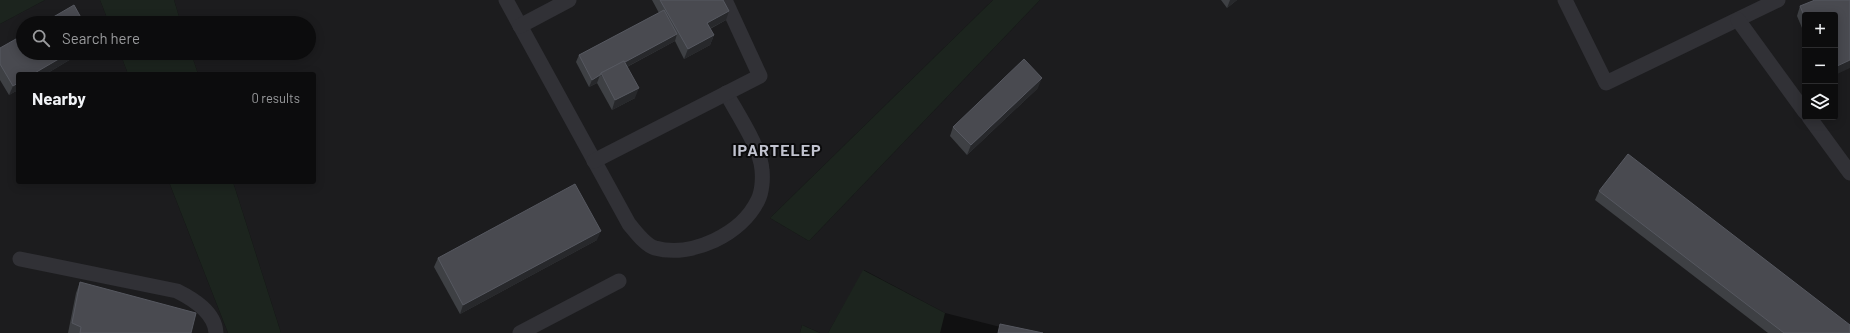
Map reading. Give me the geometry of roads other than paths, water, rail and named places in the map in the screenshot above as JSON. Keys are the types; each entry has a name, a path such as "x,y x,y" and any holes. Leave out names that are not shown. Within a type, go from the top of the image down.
{"lane":[{"path":"506,0 629,224 643,240 655,248 678,250 702,247 717,240 738,226 751,211 758,199 762,170 759,156 726,93"},
{"path":"520,26 569,0"},
{"path":"594,160 760,76 725,0"},
{"path":"1565,0 1606,83 1778,0"},
{"path":"1738,20 1802,108"},
{"path":"1811,120 1850,173"},
{"path":"20,260 177,291 191,298 202,307 210,317 216,333"},
{"path":"520,333 619,281"}],"district":[{"name":"IPARTELEP","path":"777,150"}]}
